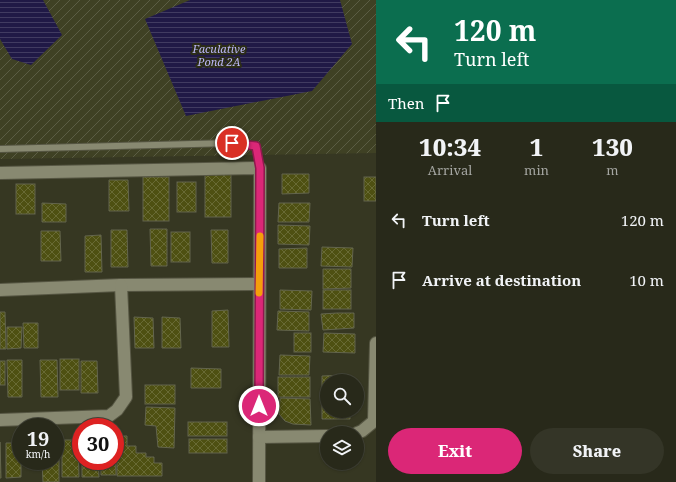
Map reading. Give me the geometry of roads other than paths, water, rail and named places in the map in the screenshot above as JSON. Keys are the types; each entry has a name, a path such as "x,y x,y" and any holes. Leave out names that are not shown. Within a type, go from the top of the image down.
{"street":[{"path":"0,173 260,168 259,482"},
{"path":"0,290 121,285 259,284"},
{"path":"0,420 109,416 118,410 126,397 121,285"},
{"path":"364,429 374,421 376,343"},
{"path":"259,437 320,436"}],"lane":[{"path":"0,149 232,143 256,146 260,168"}],"water":[{"path":"0,0 43,0 62,35 31,65 12,59 0,39"},
{"name":"Faculative Pond 2A","path":"190,0 340,0 352,44 312,91 186,116 145,19"}]}
